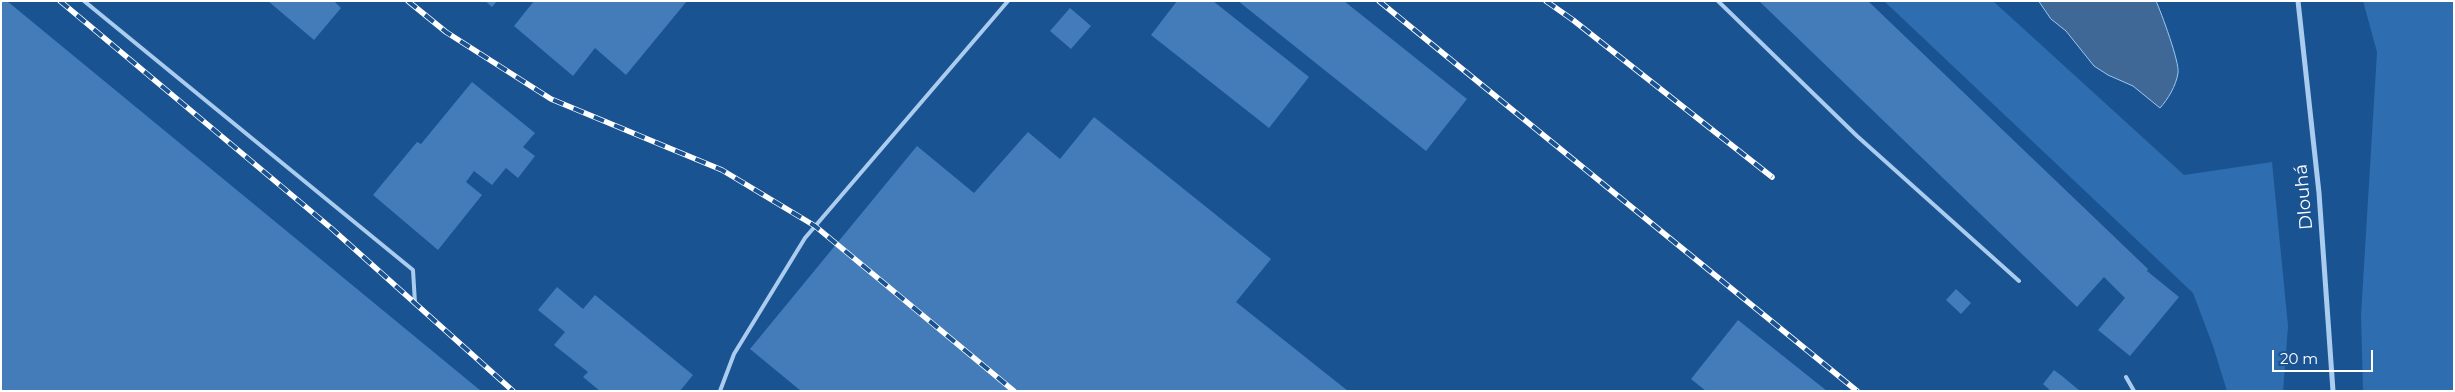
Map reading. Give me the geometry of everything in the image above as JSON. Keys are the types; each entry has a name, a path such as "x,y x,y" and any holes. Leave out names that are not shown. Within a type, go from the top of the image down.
{"street":[{"name":"Dlouhá","path":"2298,1 2319,193 2332,391"}],"lane":[{"path":"84,1 413,270 415,303 513,391"},
{"path":"720,391 734,354 805,238 1008,1"},
{"path":"1718,1 1857,136 2019,281"},
{"path":"2126,376 2134,391"}],"shaded area":[{"path":"1884,1 1993,1 2184,175 2272,162 2288,326 2283,391 2227,391 2213,346 2193,293"},
{"path":"2039,1 2156,1 2170,37 2178,67 2174,87 2160,108 2133,86 2108,75 2094,66 2066,31 2051,19"},
{"path":"2363,1 2454,1 2454,391 2363,391 2361,315 2377,52"}],"building":[{"path":"1,1 7,1 481,391 1,391"},
{"path":"268,1 334,1 341,8 314,40"},
{"path":"485,1 497,1 492,7"},
{"path":"534,1 687,1 626,75 595,48 573,76 514,26"},
{"path":"1177,1 1213,1 1309,77 1269,128 1151,35"},
{"path":"1238,1 1344,1 1467,99 1426,151"},
{"path":"1759,1 1868,1 2148,269 2147,271 2179,297 2130,356 2098,330 2125,298 2104,277 2077,307"},
{"path":"1070,8 1091,26 1071,49 1050,31"},
{"path":"472,82 535,133 523,147 535,156 518,178 506,168 492,185 474,171 466,182 482,195 438,250 373,195 417,142 421,144"},
{"path":"1094,117 1271,259 1236,302 1348,391 801,391 750,349 917,146 974,193 1028,132 1060,159"},
{"path":"557,287 583,309 595,295 693,375 680,391 600,391 583,377 588,372 554,345 565,332 538,310"},
{"path":"1956,289 1971,303 1961,314 1946,300"},
{"path":"1738,320 1827,391 1706,391 1691,379"},
{"path":"2054,370 2080,391 2051,391 2043,384"}],"railway":[{"path":"60,1 331,228 513,391"},
{"path":"408,1 446,32 551,99 722,170 815,226 1014,391"},
{"path":"1379,1 1857,391"},
{"path":"1546,1 1573,20 1772,177"}]}
